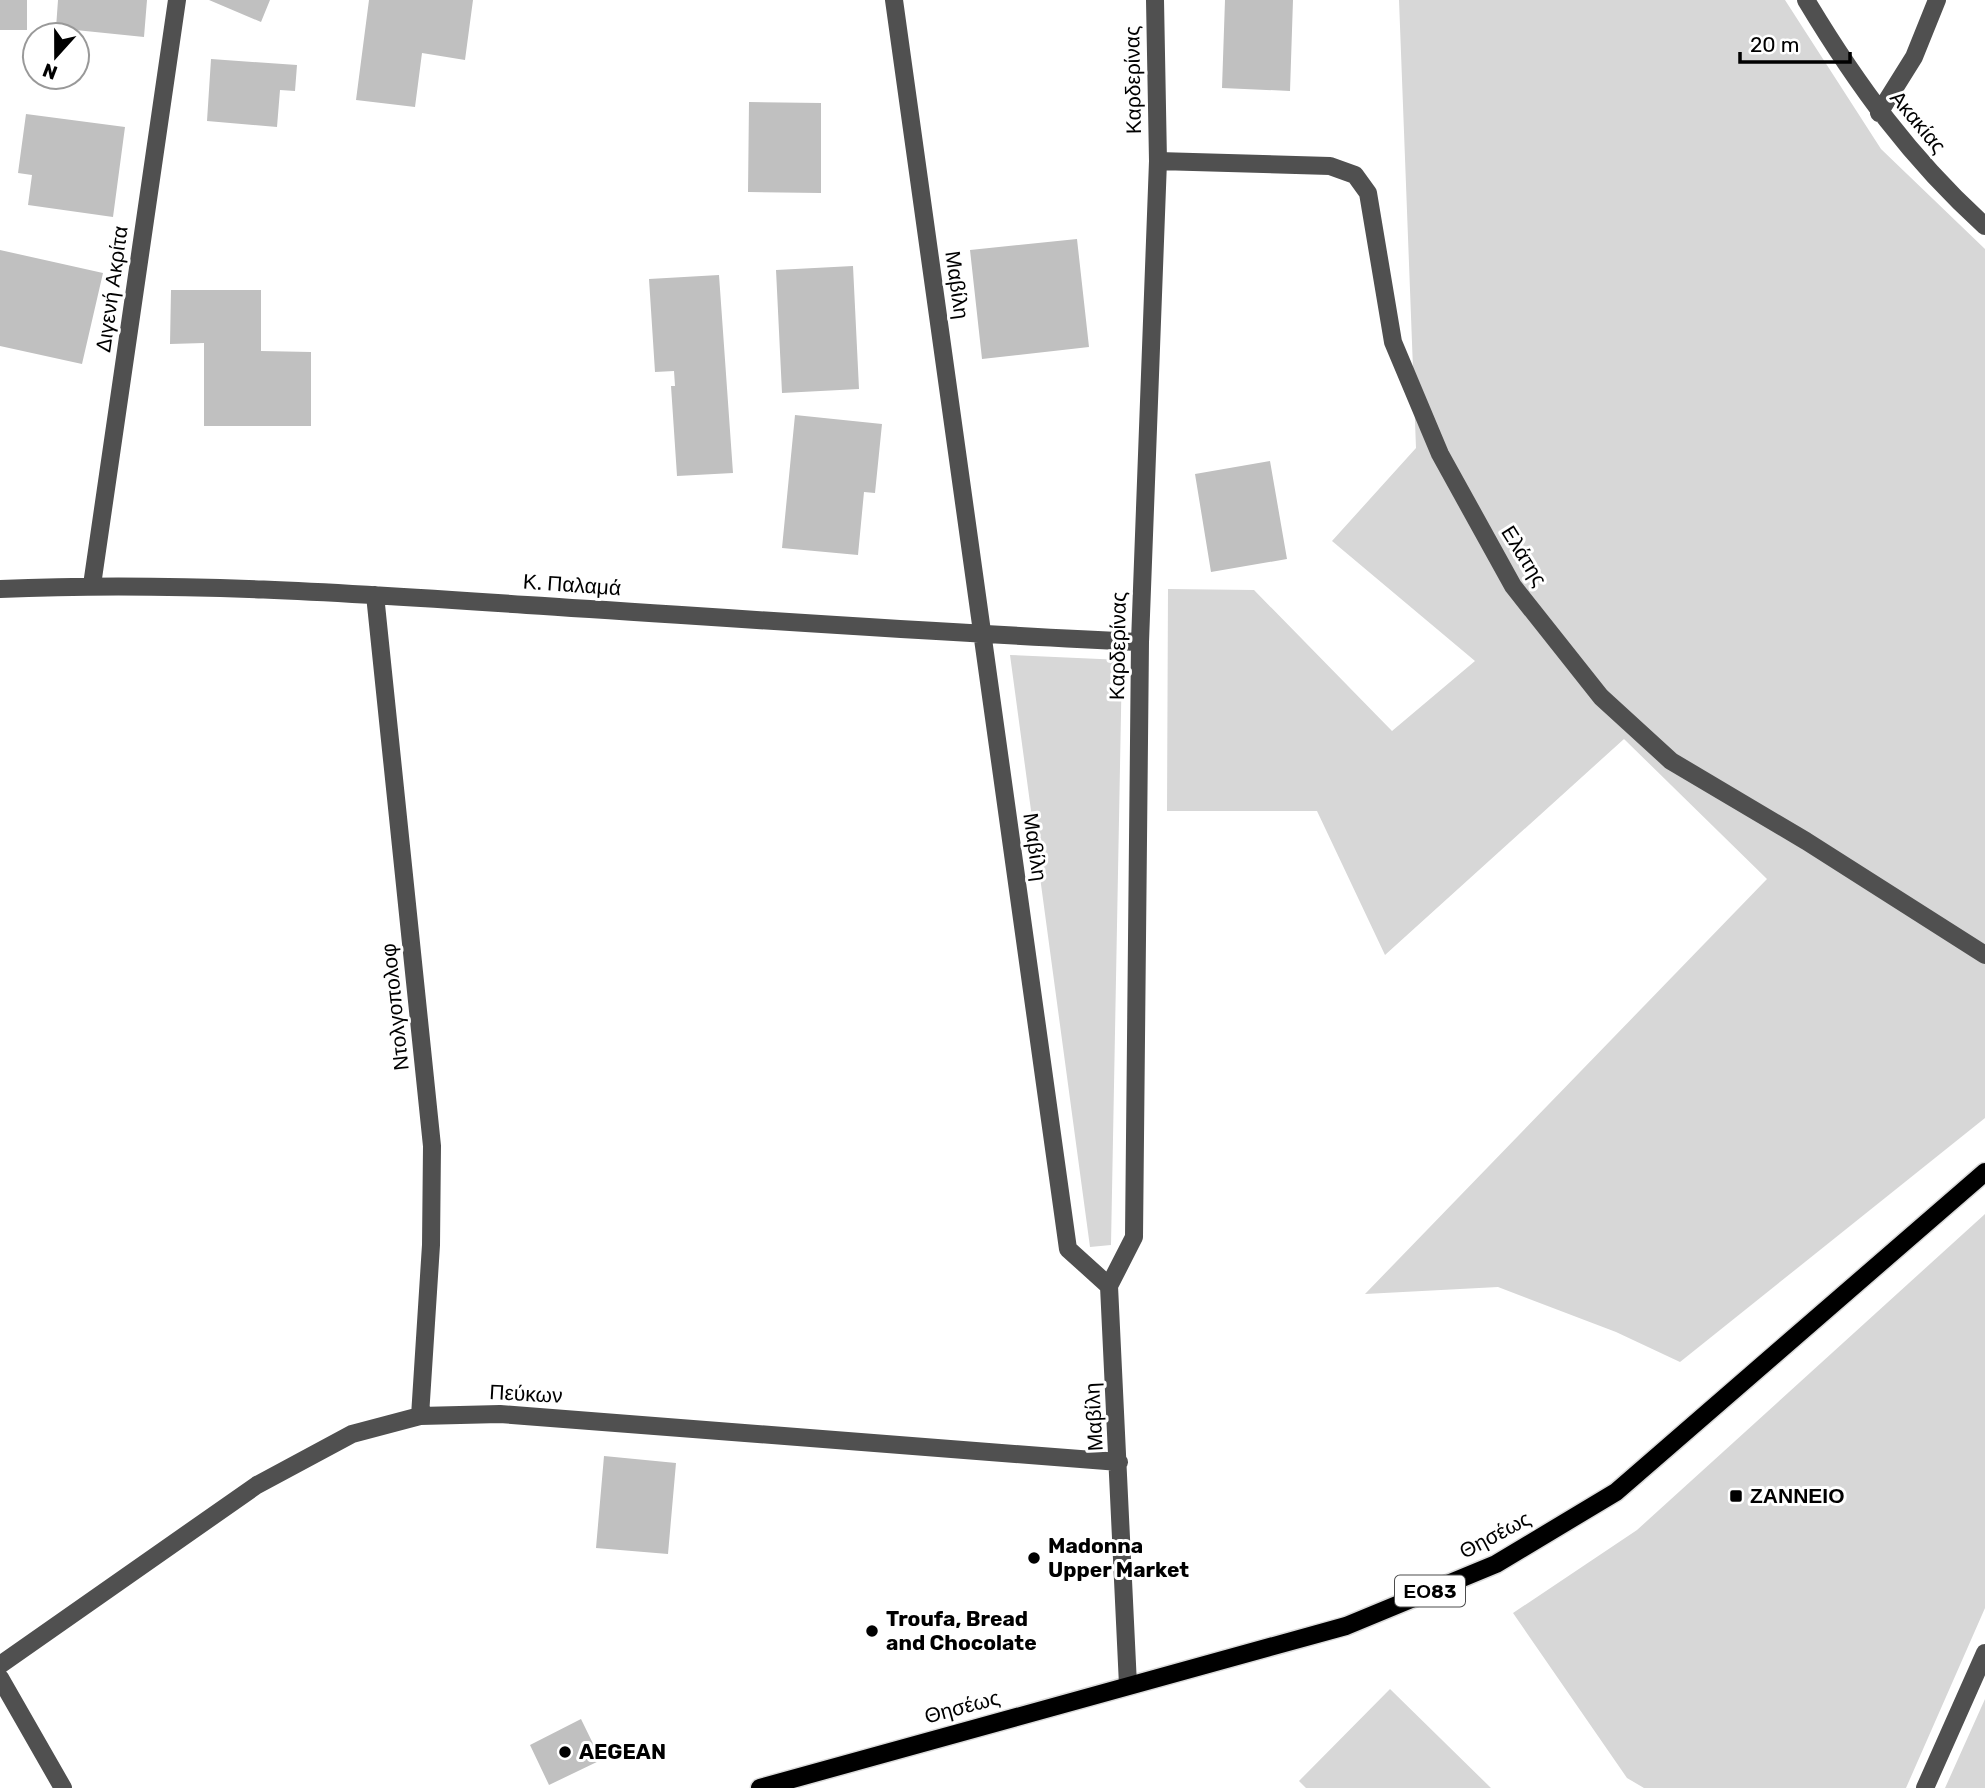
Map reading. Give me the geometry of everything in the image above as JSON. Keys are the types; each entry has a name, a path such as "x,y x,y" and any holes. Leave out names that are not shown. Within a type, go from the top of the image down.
{"main road":[{"name":"Θησέως","path":"760,1788 1346,1626 1496,1564 1616,1492 1985,1172"}],"street":[{"name":"Διγενή Ακρίτα","path":"92,585 177,0"},
{"name":"Μαβίλη","path":"894,0 1068,1249 1109,1286 1128,1685"},
{"name":"Καρδερίνας","path":"1109,1286 1134,1237 1140,642 1158,161 1155,0"},
{"name":"Ακακίας","path":"1806,0 1879,113 1953,198 1985,226"},
{"path":"1879,113 1914,57 1937,0"},
{"name":"Ελάτης","path":"1158,161 1330,166 1354,175 1368,193 1393,342 1440,454 1513,586 1601,696 1671,761 1806,841 1985,955"},
{"name":"Κ. Παλαμά","path":"0,589 92,585 375,595 982,635 1140,642"},
{"name":"Ντολγοπολοφ","path":"375,595 432,1146 431,1245 420,1416"},
{"name":"Πεύκων","path":"0,1665 257,1485 352,1434 420,1416 500,1414 1119,1462"},
{"path":"1925,1788 1985,1653"},
{"path":"0,1678 63,1788"}],"shaded area":[{"path":"1399,0 1785,0 1881,149 1985,249 1985,1118 1680,1362 1616,1332 1498,1287 1365,1294 1767,879 1624,739 1385,955 1317,811 1167,811 1168,589 1254,590 1392,731 1475,661 1332,541 1416,448"},
{"path":"1010,655 1122,660 1111,1245 1090,1247"},
{"path":"1985,1214 1985,1608 1906,1788 1644,1788 1627,1778 1513,1613 1637,1530"},
{"path":"1390,1689 1491,1788 1306,1788 1299,1781"},
{"path":"1985,1699 1985,1788 1945,1788"}],"building":[{"path":"0,0 27,0 27,21 21,21 21,30 0,30"},
{"path":"58,0 147,0 144,37 91,32 91,21 56,21"},
{"path":"209,0 270,0 261,22"},
{"path":"369,0 473,0 465,60 422,53 415,107 356,100"},
{"path":"1225,0 1293,0 1290,91 1222,88"},
{"path":"211,59 297,65 295,91 280,90 277,127 207,121"},
{"path":"749,102 821,103 821,193 748,192"},
{"path":"26,114 125,127 113,217 28,205 32,175 18,173"},
{"path":"1077,239 1089,347 982,359 970,250"},
{"path":"0,250 103,273 82,364 0,346"},
{"path":"853,266 859,389 782,393 776,270"},
{"path":"719,275 733,473 677,476 671,386 675,386 674,371 655,372 649,279"},
{"path":"171,290 261,290 261,351 311,352 311,426 204,426 204,343 170,344"},
{"path":"795,415 882,424 875,493 864,492 858,555 782,548"},
{"path":"1270,461 1287,559 1211,572 1195,474"},
{"path":"604,1456 676,1463 668,1554 596,1548"},
{"name":"AEGEAN","path":"581,1719 601,1760 549,1785 530,1745"}],"place":[{"name":"ΖΑΝΝΕΙΟ","path":"1736,1496"},
{"name":"Madonna Upper Market","path":"1034,1558"},
{"name":"Troufa, Bread and Chocolate","path":"872,1631"},
{"name":"AEGEAN","path":"565,1752"}]}
